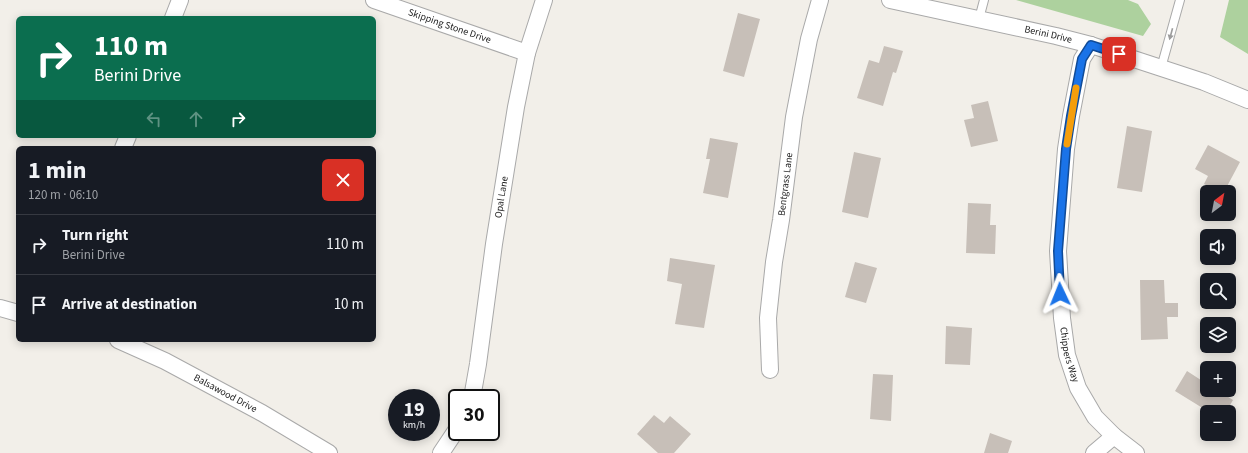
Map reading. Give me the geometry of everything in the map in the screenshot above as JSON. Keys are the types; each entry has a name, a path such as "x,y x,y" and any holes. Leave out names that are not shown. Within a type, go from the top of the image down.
{"street":[{"path":"174,16 180,0"},
{"name":"Skipping Stone Drive","path":"374,0 526,53"},
{"name":"Opal Lane","path":"474,389 495,237 516,107 526,53 544,0"},
{"name":"Bentgrass Lane","path":"770,370 768,318 774,262 794,117 809,39 820,0"},
{"name":"Berini Drive","path":"890,0 1091,45 1204,82 1248,100"},
{"name":"Chippers Way","path":"1091,45 1082,59 1066,149 1058,251 1062,318 1067,355 1078,388 1095,416 1114,436 1136,453"},
{"path":"0,308 16,312"},
{"name":"Balsawood Drive","path":"122,342 165,361 262,413 329,453"},
{"path":"1094,453 1114,436"},
{"path":"441,453 449,441"}],"lane":[{"path":"979,20 984,0"},
{"path":"1162,68 1180,0"}],"green space":[{"path":"1016,0 1128,0 1138,4 1151,24 1143,36"},
{"path":"1229,0 1248,0 1248,54 1220,37"}],"building":[{"path":"738,13 760,19 744,77 723,71"},
{"path":"884,46 903,51 896,73 893,72 883,106 857,98 869,60 879,63"},
{"path":"988,101 998,141 971,147 964,120 974,118 971,105"},
{"path":"1127,126 1152,131 1142,192 1117,188"},
{"path":"710,138 738,143 728,198 703,193 710,159 706,159"},
{"path":"1208,145 1240,162 1228,185 1206,185 1204,184 1208,176 1195,169"},
{"path":"854,152 881,158 868,218 842,212"},
{"path":"968,203 991,204 990,225 996,225 995,254 966,253"},
{"path":"670,258 715,265 704,328 675,324 682,284 667,281"},
{"path":"855,262 877,268 866,303 845,297"},
{"path":"1140,280 1164,280 1165,303 1178,303 1178,317 1167,317 1168,339 1141,340"},
{"path":"946,326 972,328 970,365 945,364"},
{"path":"1187,371 1200,379 1200,397 1228,397 1233,400 1230,405 1200,405 1200,406 1175,391"},
{"path":"873,374 893,375 891,421 870,419"},
{"path":"654,415 664,423 670,416 691,434 674,453 658,453 637,434"},
{"path":"990,433 1012,441 1008,453 984,453"}],"slow traffic":[{"path":"1067,144 1076,88"}],"route":[{"path":"1060,294 1058,251 1066,149 1082,59 1091,45 1119,54"}]}
